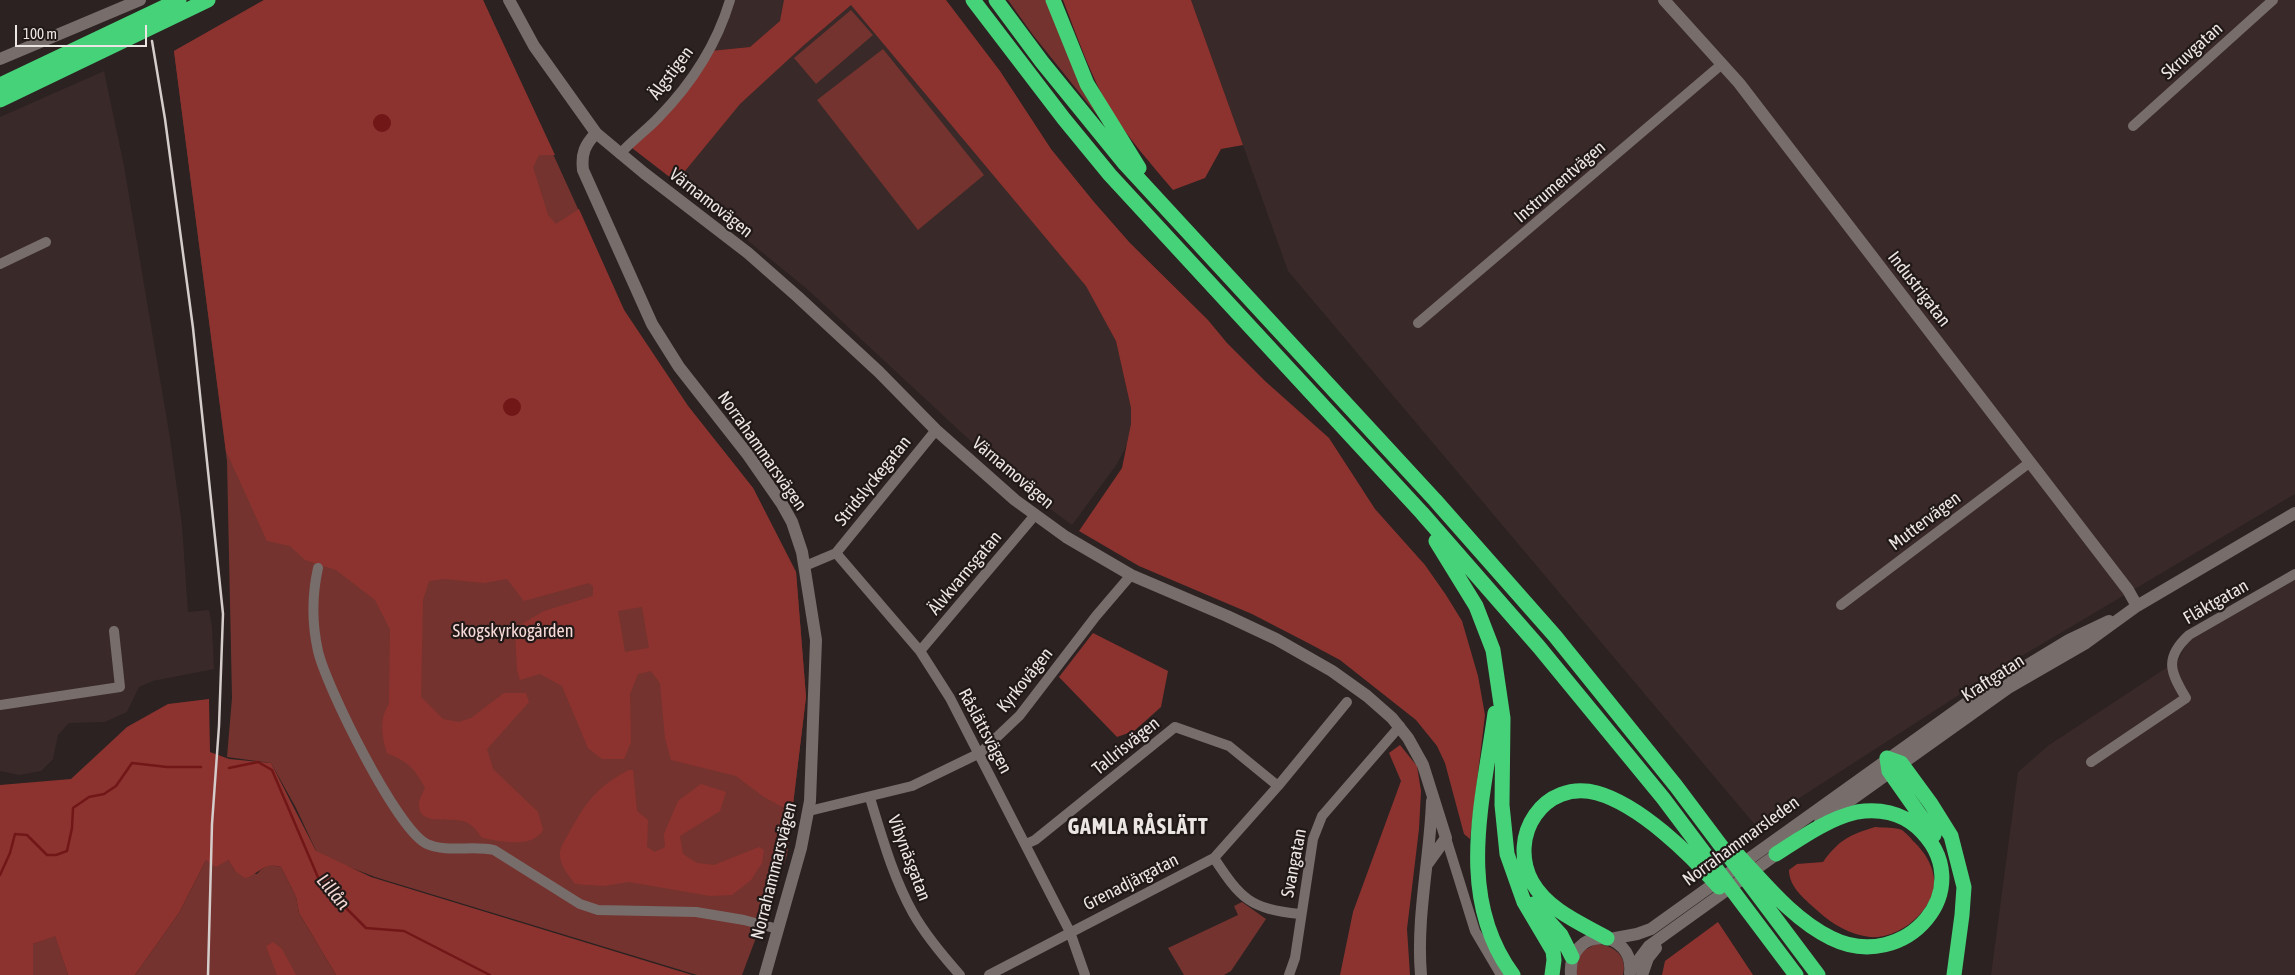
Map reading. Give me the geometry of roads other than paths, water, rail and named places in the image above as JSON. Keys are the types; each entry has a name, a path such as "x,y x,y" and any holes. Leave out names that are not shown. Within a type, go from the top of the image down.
{"highway":[{"path":"0,85 179,0"},
{"path":"0,100 208,0"},
{"path":"968,0 1012,52"},
{"path":"973,0 1110,175 1398,487 1539,647 1657,790 1794,972"},
{"path":"996,0 1080,109 1169,213 1442,507 1555,636 1676,786 1818,975"},
{"path":"1053,0 1087,84 1169,213"},
{"path":"1398,487 1441,548 1476,606 1493,650 1503,718 1502,805 1507,854 1524,902 1553,951 1552,975"},
{"path":"1499,687 1479,825 1477,876 1481,902 1490,932 1498,951 1512,975"},
{"path":"1676,786 1786,906 1810,927 1833,939 1854,946 1876,947 1895,943 1922,926 1941,894 1939,848 1933,833 1892,764"},
{"path":"1892,764 1931,804 1951,836 1959,863 1964,887 1954,975"},
{"path":"1609,939 1574,920 1550,903 1533,882 1526,868 1524,842 1531,819 1540,808 1564,794 1579,792 1595,793 1612,800 1635,812 1676,843 1702,868 1794,972"},
{"path":"1772,848 1856,812 1874,810 1890,812 1914,825 1934,847 1941,863"},
{"path":"1517,886 1561,935 1570,968"}],"street":[{"path":"0,59 140,0"},
{"path":"509,0 534,46 596,133"},
{"name":"Älgstigen","path":"620,154 659,117 693,77 726,16 730,0"},
{"name":"Industrigatan","path":"1664,0 1739,82 2128,590 2137,606"},
{"name":"Skruvgatan","path":"2132,126 2273,0"},
{"name":"Instrumentvägen","path":"1418,323 1722,64"},
{"name":"Värnamovägen","path":"596,133 620,154 748,253 879,372 936,430 997,485 1035,515 1073,542 1131,575 1276,639 1332,671 1367,696 1400,726 1423,765 1432,789 1446,838 1428,863"},
{"name":"Norrahammarsvägen","path":"596,133 586,144 581,156 583,170 638,298 679,367 748,455 782,504 798,536 805,566 816,640 809,811 801,848 765,975"},
{"path":"0,264 46,242"},
{"name":"Stridslyckegatan","path":"836,554 936,430"},
{"name":"Muttervägen","path":"1841,605 2029,463"},
{"name":"Kraftgatan","path":"1892,764 2008,688 2086,643 2119,617 2295,513"},
{"name":"Älvkvarnsgatan","path":"920,651 1035,515"},
{"path":"805,566 836,554"},
{"name":"Råslättsvägen","path":"836,554 920,651 950,698 980,753 1070,932 1085,975"},
{"path":"318,568 314,586 314,610 317,644 325,670 344,717 395,810 412,833 426,844 441,848 483,847 494,850 580,904 598,910 696,912 744,920 778,929"},
{"name":"Fläktgatan","path":"2091,762 2186,698 2174,679 2171,667 2177,648 2183,641 2198,629 2295,574"},
{"name":"Kyrkovägen","path":"809,811 870,798 912,786 980,753 1020,716 1096,616 1131,575"},
{"path":"0,705 120,687 114,631"},
{"name":"Grenadjärgatan","path":"989,975 1214,858 1278,786 1347,702"},
{"name":"Svangatan","path":"1289,975 1295,958 1300,914 1313,839 1322,816 1400,726"},
{"name":"Tallrisvägen","path":"1026,844 1034,840 1176,727 1229,746 1278,786"},
{"name":"Norrahammarsleden","path":"1570,968 1583,944 1598,938 1609,939 1637,934 1650,929 1692,899 1772,848 1892,764"},
{"name":"Värnamovägen","path":"1421,975 1420,923 1428,863 1432,789"},
{"name":"Vibynäsgatan","path":"870,798 894,874 914,914 940,951 960,975"},
{"path":"1446,838 1475,930 1501,975"},
{"name":"Norrahammarsleden","path":"1634,973 1648,946 1699,910 1772,848"},
{"path":"1214,858 1237,892 1248,900 1271,911 1300,914"},
{"path":"1609,939 1626,951 1634,973"}],"waterway":[{"name":"Lillån","path":"229,768 258,762 272,770 320,882 366,928 404,931 490,975"},
{"name":"Lillån","path":"0,875 10,853 15,834 27,835 47,855 56,855 67,851 72,828 73,808 89,797 104,794 116,786 132,763 167,767 201,767"}],"railway":[{"path":"152,41 165,119 193,328 223,614 219,726 212,824 208,975"}],"district":[{"name":"GAMLA RÅSLÄTT","path":"1138,827"}],"park label":[{"name":"Skogskyrkogården","path":"513,631"}]}
